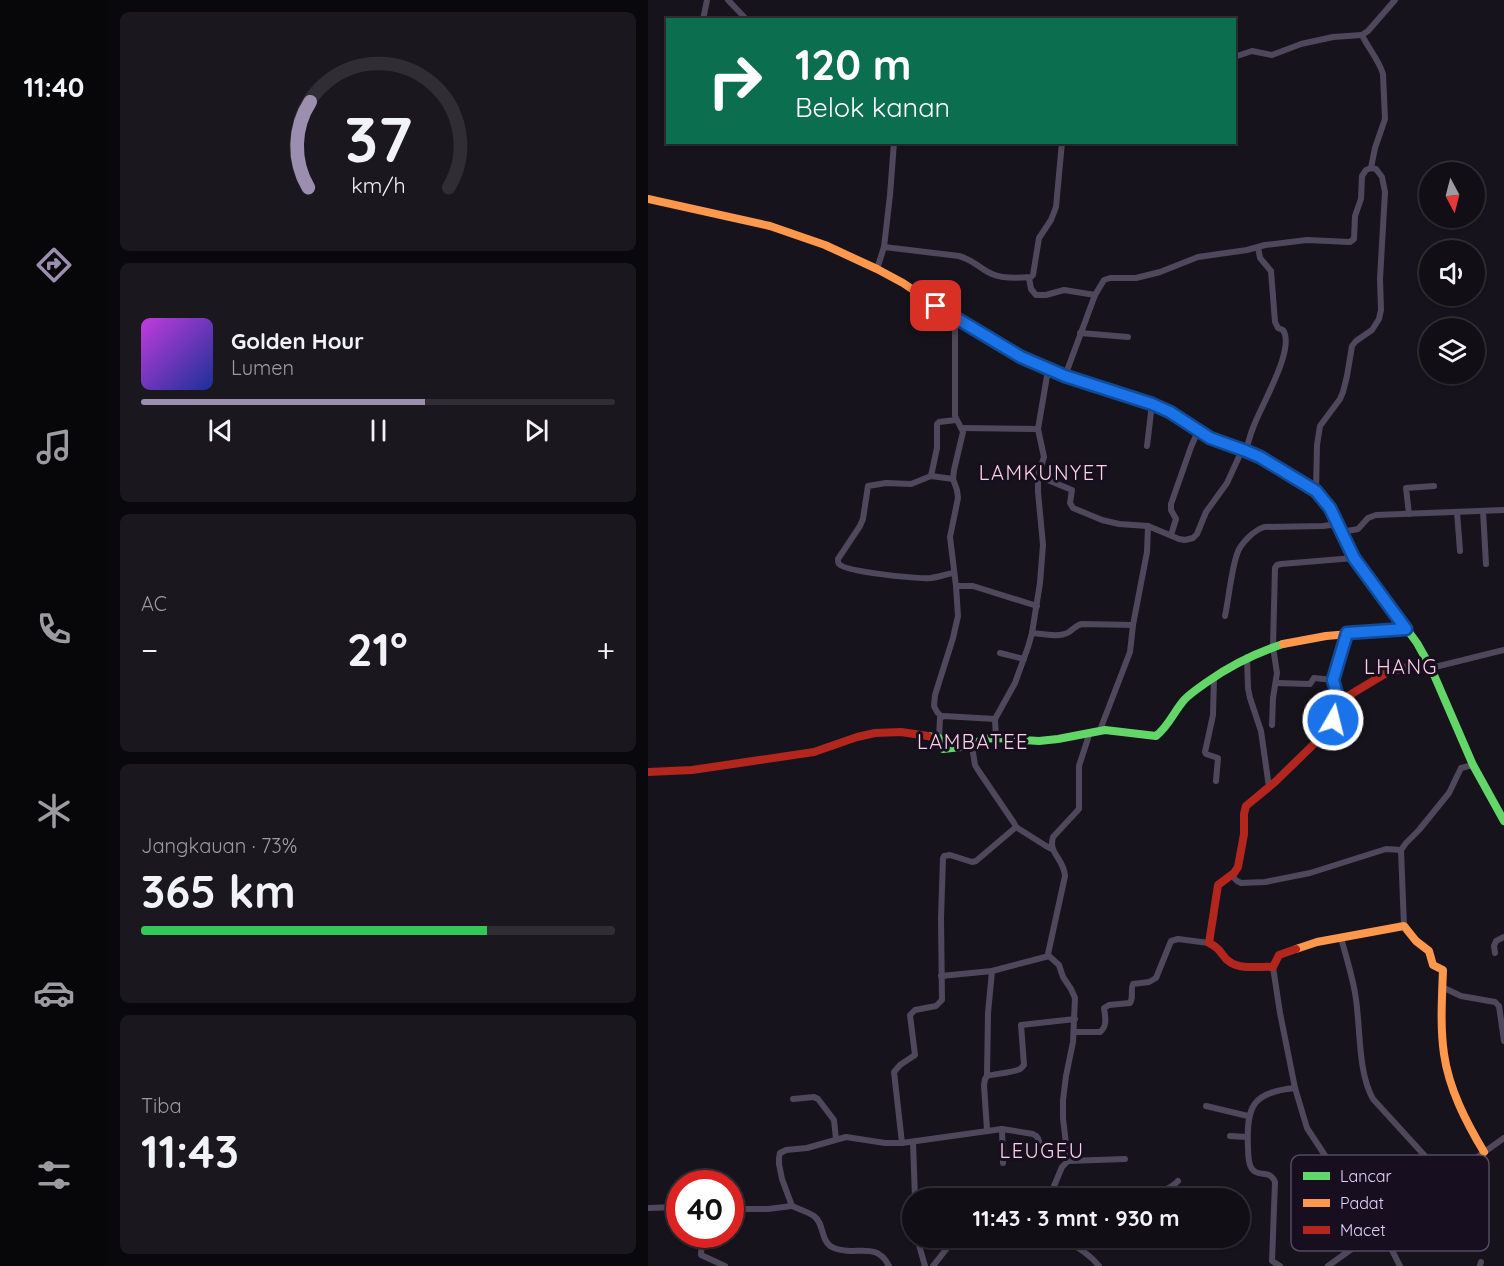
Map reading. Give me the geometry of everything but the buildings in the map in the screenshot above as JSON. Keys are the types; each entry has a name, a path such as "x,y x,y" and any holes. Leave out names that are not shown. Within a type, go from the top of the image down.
{"street":[{"path":"703,18 707,0"},
{"path":"728,0 745,18"},
{"path":"1236,56 1252,51 1272,55 1301,44 1333,37 1362,35 1395,0"},
{"path":"1362,35 1383,74 1385,119 1371,168"},
{"path":"877,269 884,247 894,144"},
{"path":"884,247 959,256 971,260 992,274 1029,278 1033,275 1039,238 1051,220 1056,207 1062,144"},
{"path":"1065,376 1095,295 1106,278 1136,278 1160,272 1198,257 1300,240 1348,242 1353,240 1355,213 1361,199 1362,176 1366,170 1371,168 1376,170 1382,177 1385,192 1380,279 1381,310 1379,319 1372,330 1356,340 1352,346 1340,399 1320,426 1317,445 1316,491"},
{"path":"648,199 778,228 825,245 903,283 955,318 1009,350 1065,376 1170,412 1210,438 1260,457 1316,491 1326,502 1354,558 1417,643 1430,667 1473,765 1504,820"},
{"path":"1038,476 1072,490 1070,503 1073,508 1102,520 1119,524 1148,525 1185,540 1197,534 1206,512 1227,483 1244,450 1282,363 1287,338 1275,322 1271,270 1260,258 1258,247"},
{"path":"1029,278 1035,295 1046,295 1064,290 1095,295"},
{"path":"955,318 954,403 956,420 962,428 962,436 953,479 958,498 950,537 958,616 935,694 934,706 936,712 942,717 995,719"},
{"path":"1080,333 1128,337"},
{"path":"996,738 995,719 1015,683 1024,659 1032,633 1040,583 1043,545 1038,476 1044,457 1038,429 1048,369"},
{"path":"1147,446 1152,404"},
{"path":"931,476 937,448 937,424 956,420"},
{"path":"962,428 1038,429"},
{"path":"1171,535 1176,519 1171,510 1171,504 1198,431"},
{"path":"953,479 931,476 911,484 886,483 868,486 863,519 838,561 841,566 909,578 930,578 954,573"},
{"path":"1409,514 1406,488 1434,486"},
{"path":"1225,616 1237,554 1245,542 1256,531 1264,527 1323,526 1358,529 1368,518 1376,515 1504,510 1504,514"},
{"path":"1483,511 1486,564"},
{"path":"1457,512 1460,551"},
{"path":"1100,730 1128,658 1147,552 1148,525"},
{"path":"1272,725 1277,673 1273,647 1276,567 1281,564 1354,558"},
{"path":"956,586 973,586 1036,606"},
{"path":"1032,633 1062,635 1079,624 1133,625"},
{"path":"942,717 939,738 941,747 944,749 972,746 980,740 996,738 1039,741 1100,730 1156,736 1186,698 1247,657 1273,647 1317,637 1406,629"},
{"path":"1342,703 1338,698 1333,680 1347,633"},
{"path":"1209,943 1218,885 1236,870 1240,856 1245,809 1314,744 1333,720 1343,699 1388,672 1430,667 1504,650"},
{"path":"999,653 1024,659"},
{"path":"1247,657 1250,698 1262,731 1269,787"},
{"path":"1214,678 1213,716 1205,752 1218,758 1216,781"},
{"path":"1276,683 1310,684 1314,678 1333,680"},
{"path":"648,772 692,770 814,752 875,733 901,732 939,738"},
{"path":"1052,849 1053,837 1079,809 1079,766 1090,732"},
{"path":"972,746 978,770 1016,827 1052,849 1063,864 1065,876 1048,952 1049,956 1059,965 1073,993 1075,1019 1063,1100 1067,1157 1053,1188"},
{"path":"1473,765 1461,768 1449,793 1401,850 1404,926 1416,941 1429,951 1432,963 1443,970 1442,1020 1446,1064 1467,1124 1484,1152"},
{"path":"902,1143 894,1072 915,1055 910,1015 915,1010 936,1006 942,1000 943,858 950,855 972,862 976,861 1016,827"},
{"path":"1231,875 1241,883 1274,881 1310,873 1386,849 1401,850"},
{"path":"1325,1155 1307,1128 1295,1088 1273,967 1282,953 1317,942 1404,926"},
{"path":"1495,953 1496,941 1504,937"},
{"path":"1341,938 1355,993 1364,1075 1368,1089 1373,1099 1424,1155"},
{"path":"1074,1032 1103,1030 1105,1026 1104,1008 1108,1005 1130,1003 1133,984 1149,982 1156,978 1171,940 1209,943 1221,949 1228,962 1234,965 1273,967"},
{"path":"941,976 992,971 1049,956"},
{"path":"987,1130 984,1085 987,1076 988,1013 992,971"},
{"path":"1444,988 1461,996 1490,1000 1501,1005 1504,1041"},
{"path":"987,1076 1023,1068 1021,1025 1075,1019"},
{"path":"1280,1266 1272,1261 1275,1182 1270,1175 1251,1169 1247,1137 1248,1116 1265,1094 1280,1089 1295,1088"},
{"path":"793,1099 814,1097 818,1099 834,1120 836,1139"},
{"path":"1206,1106 1248,1116"},
{"path":"1002,1129 1003,1163"},
{"path":"792,1206 782,1179 779,1164 780,1153 846,1137 885,1143 902,1143 1002,1129 1033,1134 1039,1139 1043,1151 1067,1157 1125,1159"},
{"path":"1230,1136 1247,1137"},
{"path":"1480,1155 1504,1138"},
{"path":"913,1142 915,1188"},
{"path":"1170,1188 1179,1181"},
{"path":"744,1209 792,1206 815,1216 829,1246 839,1250 874,1251 882,1255 890,1266"},
{"path":"648,1208 666,1208"},
{"path":"701,1248 701,1255 725,1266"},
{"path":"919,1248 925,1266"},
{"path":"933,1266 947,1248"},
{"path":"1078,1248 1091,1256 1099,1266"},
{"path":"1328,1266 1352,1251"},
{"path":"1393,1251 1400,1266"}],"traffic: fast":[{"path":"1370,579 1417,643 1431,668 1473,765 1504,821"},
{"path":"928,736 939,738 943,749 970,746 983,739 1039,741 1105,730 1156,736 1185,699 1199,688 1253,655 1283,644"}],"traffic: slow":[{"path":"648,199 770,226 825,245 903,283 992,340"},
{"path":"1283,644 1326,636 1406,629"},
{"path":"1296,949 1317,942 1404,926 1416,941 1429,951 1433,965 1443,970 1442,1033 1446,1067 1465,1117 1484,1152"}],"traffic: jam":[{"path":"992,340 1048,370 1170,412 1210,438 1260,457 1316,491 1330,508 1354,558 1370,579"},
{"path":"1296,949 1279,955 1273,967 1245,967 1230,962 1209,943 1218,885 1238,867 1246,806 1275,782 1314,744 1334,718 1343,699 1388,672 1429,665"},
{"path":"648,772 692,770 814,752 875,733 901,732 928,736"}],"district":[{"name":"LAMKUNYET","path":"1044,473"},
{"name":"LHANG","path":"1401,667"},
{"name":"LAMBATEE","path":"973,742"},
{"name":"LEUGEU","path":"1042,1151"}],"route":[{"path":"936,306 1021,357 1065,376 1170,412 1210,438 1260,457 1316,491 1330,508 1354,558 1406,629 1347,633 1333,680 1338,698 1342,703 1333,720"}]}
